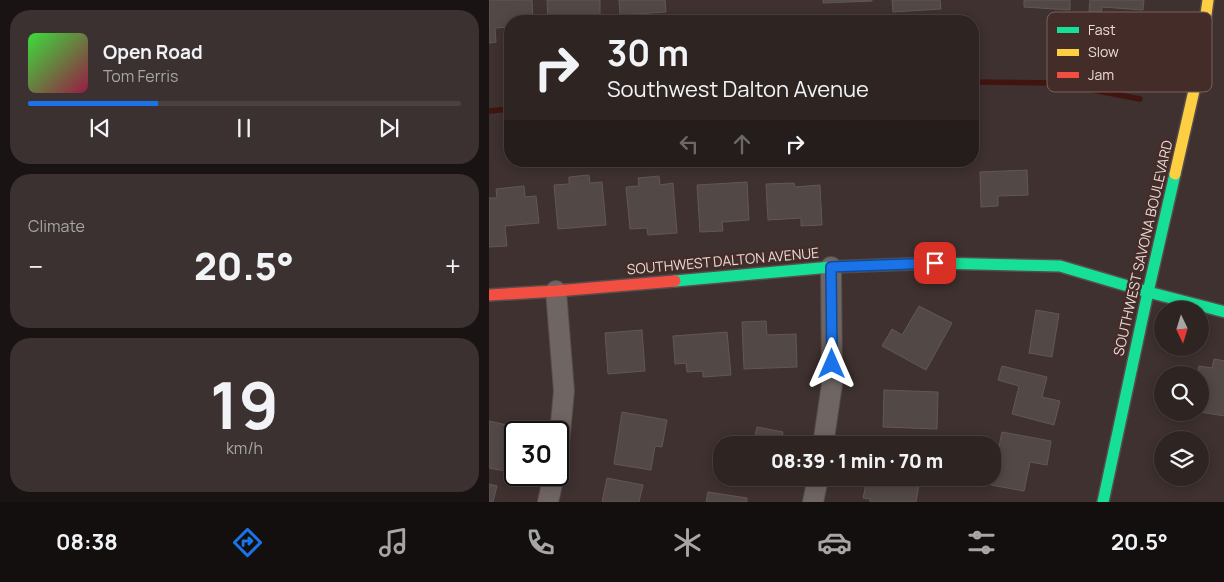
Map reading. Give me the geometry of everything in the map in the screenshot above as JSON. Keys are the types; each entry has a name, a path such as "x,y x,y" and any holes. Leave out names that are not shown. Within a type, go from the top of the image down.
{"street":[{"name":"SOUTHWEST SAVONA BOULEVARD","path":"1103,502 1148,292 1194,92"},
{"name":"SOUTHWEST DALTON AVENUE","path":"489,295 831,267 935,263 1060,266 1224,312"},
{"path":"824,436 832,384 831,267"},
{"path":"556,291 565,391 562,421"},
{"path":"548,502 552,486"},
{"path":"813,502 816,486"}],"building":[{"path":"489,0 532,0 533,15 504,15 504,27 495,28 496,42 489,43"},
{"path":"547,0 600,0 600,15 548,15"},
{"path":"619,0 665,0 666,12 620,15"},
{"path":"823,0 872,0 872,1 823,3"},
{"path":"892,0 940,0 941,9 893,12"},
{"path":"1024,0 1070,0 1070,10 1024,7"},
{"path":"1090,0 1144,0 1143,10 1102,7 1101,12 1089,12"},
{"path":"1027,170 1028,195 998,196 998,206 981,207 980,172"},
{"path":"589,175 590,183 602,182 606,225 558,229 554,185 569,184 569,177"},
{"path":"659,176 660,185 673,183 677,233 648,235 647,228 630,229 626,187 639,186 638,178"},
{"path":"747,182 749,220 722,222 723,231 700,232 697,185"},
{"path":"794,183 795,187 820,185 822,225 801,226 801,218 768,220 766,184"},
{"path":"524,186 525,197 536,196 539,223 505,226 507,246 489,247 489,198 497,198 496,189"},
{"path":"919,306 952,323 926,370 882,346 892,329 902,335"},
{"path":"1036,310 1059,314 1052,357 1029,353"},
{"path":"766,321 767,335 796,334 797,367 744,369 742,322"},
{"path":"642,330 645,371 608,374 605,333"},
{"path":"727,332 731,375 703,377 703,371 687,372 686,363 675,364 673,336"},
{"path":"1214,359 1225,361 1225,416 1209,413 1209,368 1212,368"},
{"path":"1002,366 1047,377 1042,397 1060,401 1054,425 1012,414 1019,386 998,380"},
{"path":"884,390 938,392 937,429 883,427"},
{"path":"622,412 667,420 662,447 655,446 651,470 614,464"},
{"path":"489,421 504,424 504,471 489,468"},
{"path":"757,427 783,432 782,436 755,436"},
{"path":"1002,432 1051,441 1047,465 1030,462 1024,491 996,486 1001,486"},
{"path":"607,478 643,485 639,502 602,502"},
{"path":"489,484 497,486 493,502 489,502"},
{"path":"866,486 919,486 916,502 870,502 870,499 863,498"},
{"path":"708,492 747,498 747,502 706,502"}],"waterway":[{"path":"979,82 1047,83"},
{"path":"1104,92 1140,99"},
{"path":"489,111 504,110"}],"traffic: fast":[{"path":"1103,502 1175,174"},
{"path":"675,281 831,267 935,263 1060,266 1225,312"}],"traffic: slow":[{"path":"1206,12 1208,0"},
{"path":"1175,174 1194,92"}],"traffic: jam":[{"path":"489,295 675,281"}],"route":[{"path":"832,364 831,267 935,263"}]}
